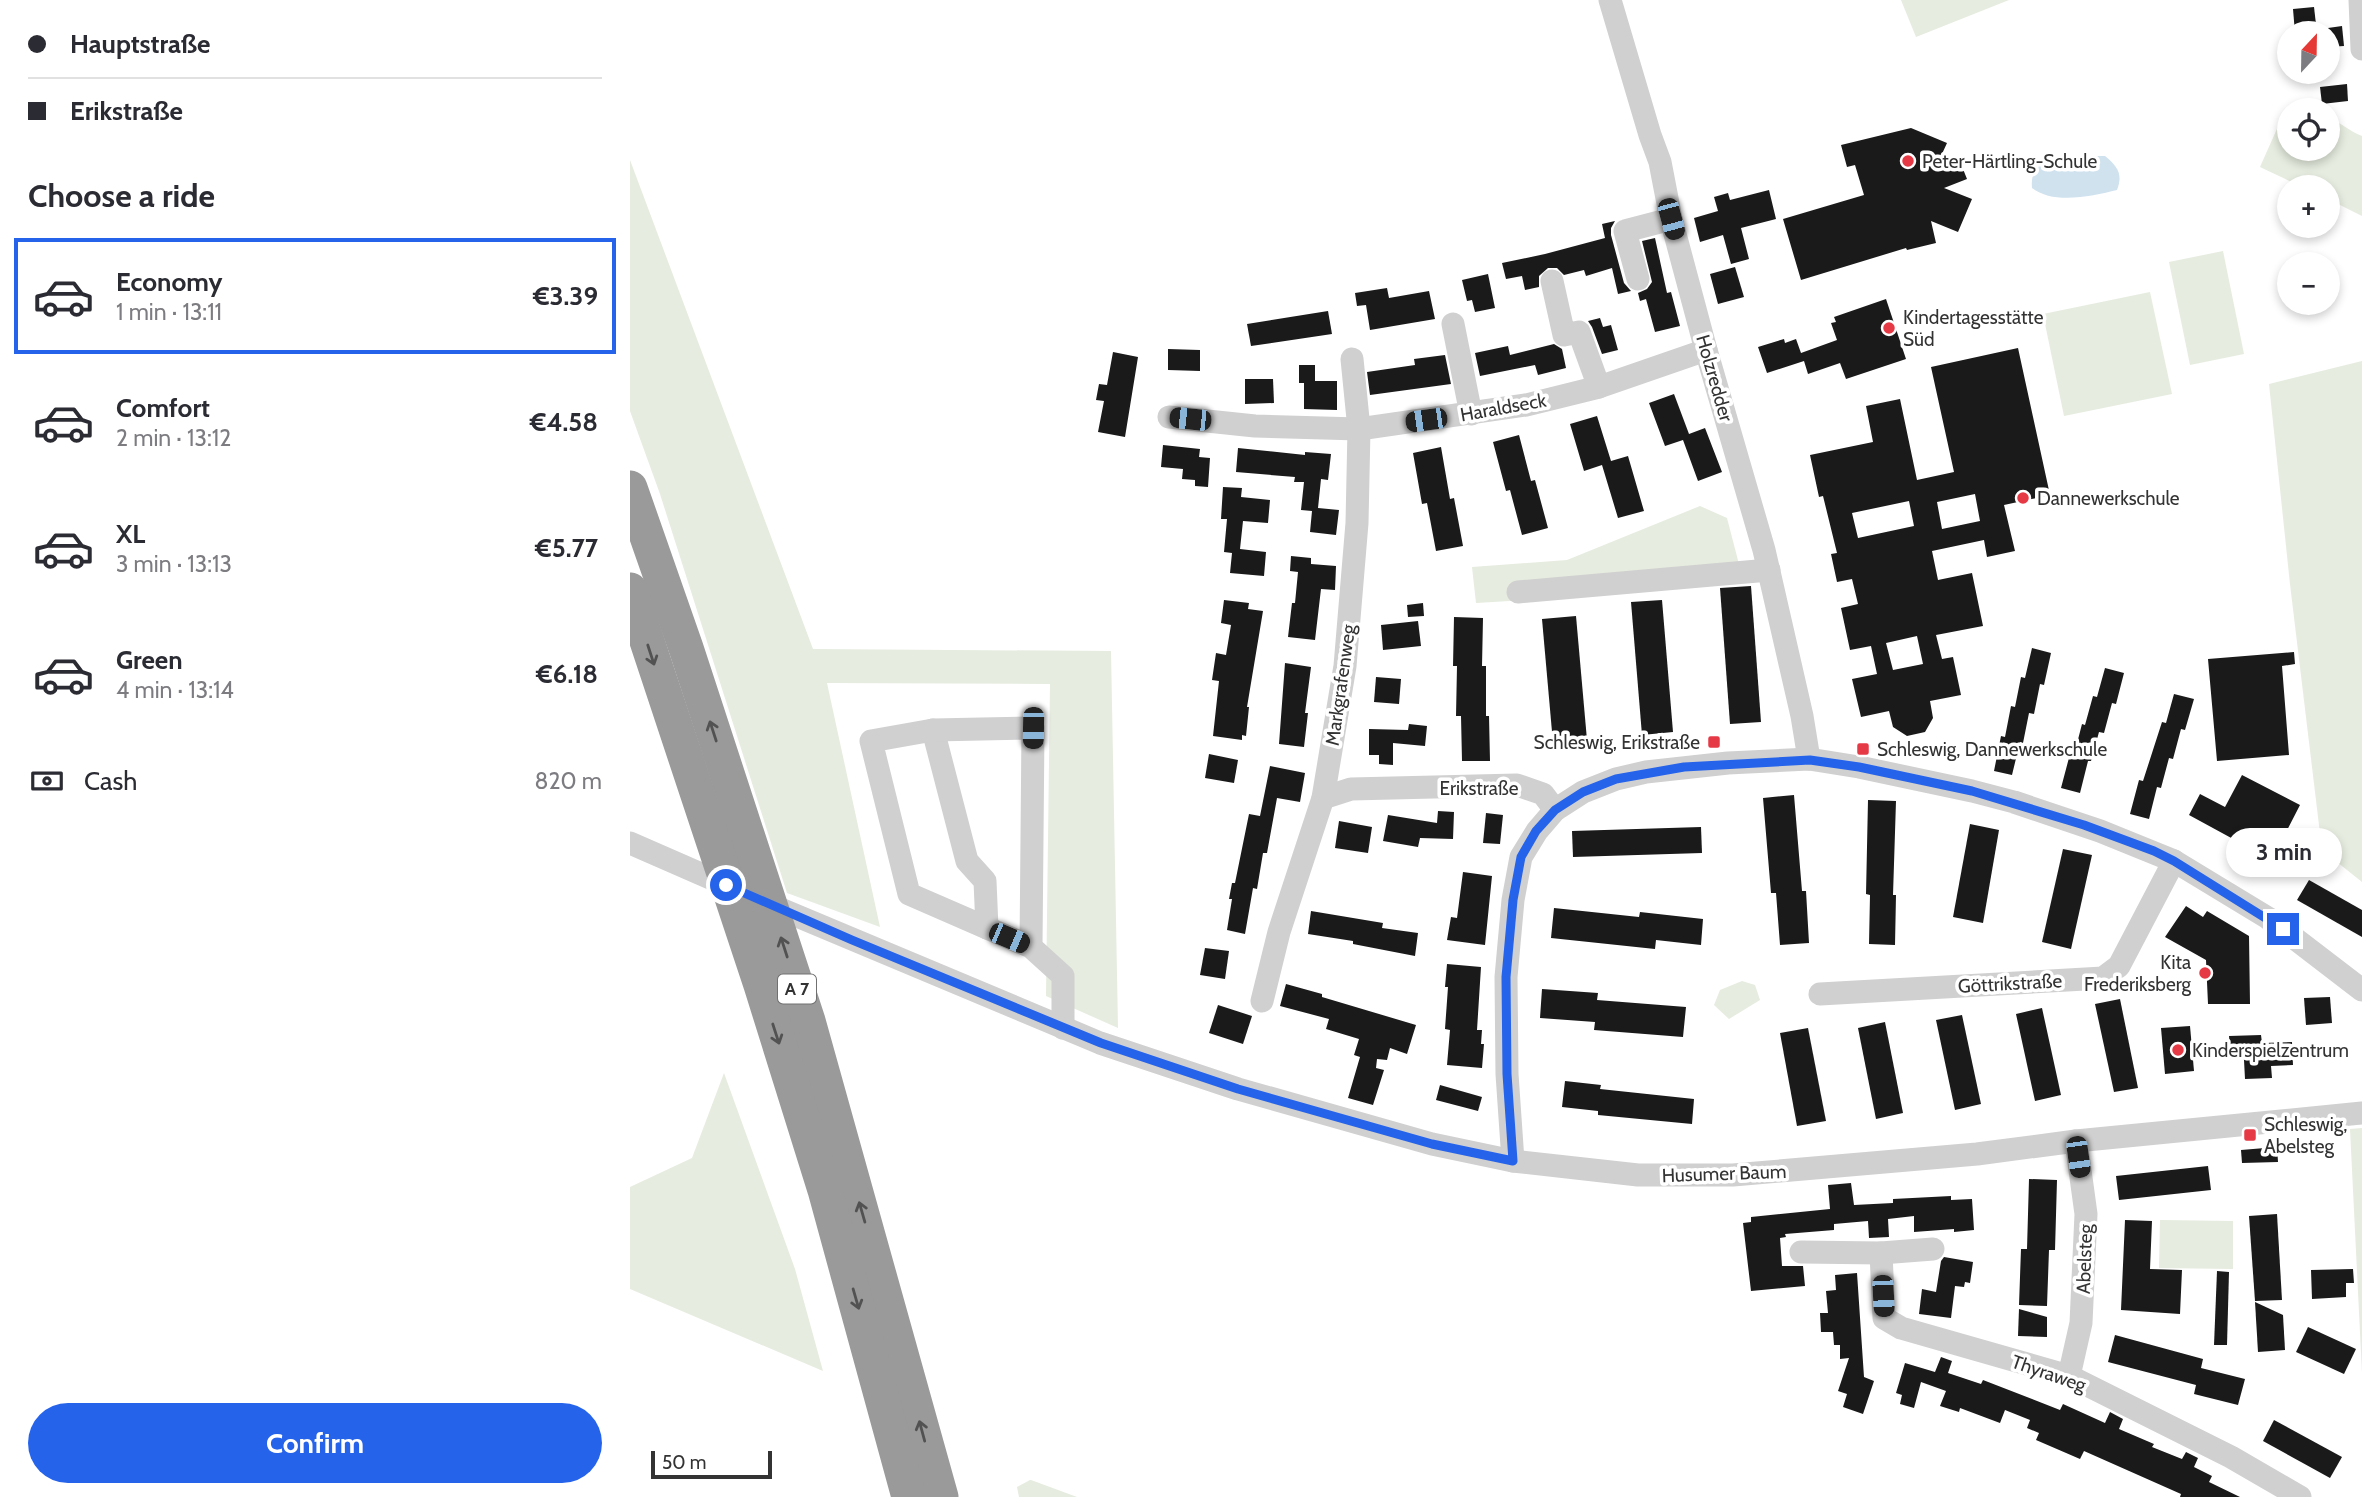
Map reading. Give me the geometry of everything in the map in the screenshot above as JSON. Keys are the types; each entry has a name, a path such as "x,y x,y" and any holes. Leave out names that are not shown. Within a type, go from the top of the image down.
{"highway":[{"name":"A 7","path":"630,488 808,1021 941,1497"},
{"name":"A 7","path":"630,590 761,985 825,1190 909,1497"}],"street":[{"name":"Holzredder","path":"1610,0 1660,162 1671,219 1769,570 1810,760"},
{"path":"2360,0 2362,49"},
{"path":"1638,279 1625,231 1671,219"},
{"path":"1552,281 1564,335 1580,332 1599,387"},
{"path":"1453,324 1471,414"},
{"name":"Haraldseck","path":"1168,417 1255,426 1359,429 1525,405 1599,387 1706,350"},
{"name":"Markgrafenweg","path":"1262,1001 1279,932 1323,798 1345,666 1357,523 1359,429 1352,359"},
{"path":"1517,593 1769,570"},
{"path":"1031,947 1033,728 933,730 871,741 909,894 1031,947 1063,976 1063,1028"},
{"path":"933,730 967,861 985,881 987,928"},
{"path":"1513,1161 1507,1074 1506,986 1513,900 1521,857 1536,831 1555,810 1583,792 1616,779 1646,772 1717,764 1810,760 1859,767 2004,799 2100,831 2174,861 2268,918 2362,990"},
{"name":"Erikstraße","path":"1323,798 1351,789 1517,785 1543,794 1555,810"},
{"name":"Husumer Baum","path":"640,848 852,940 1101,1043 1238,1089 1419,1141 1513,1161 1638,1175 1733,1175 1977,1154 2076,1141 2362,1113"},
{"name":"Göttrikstraße","path":"1820,994 2103,978 2119,966 2174,861"},
{"name":"Abelsteg","path":"2069,1376 2081,1323 2086,1214 2076,1141"},
{"path":"1801,1252 1881,1253 1933,1250"},
{"name":"Thyraweg","path":"1881,1253 1884,1318 1901,1328 2069,1376 2231,1457 2300,1497"}],"shaded area":[{"path":"1901,0 2009,0 1916,37"},
{"path":"2340,124 2362,136 2362,216 2340,205 2340,175 2277,175 2260,167 2277,129 2277,161 2340,161"},
{"path":"630,160 813,649 1111,651 1118,1028 1046,996 1050,684 827,683 880,927 787,893 660,494 630,411"},
{"path":"2223,251 2244,354 2190,365 2169,262"},
{"path":"2150,292 2172,394 2064,416 2043,314"},
{"path":"2362,361 2362,882 2322,850 2269,384"},
{"path":"1700,506 1727,518 1741,572 1588,596 1476,603 1472,567 1567,560"},
{"path":"1742,981 1755,985 1760,1000 1729,1019 1714,1005 1720,990"},
{"path":"724,1073 795,1269 823,1371 630,1289 630,1187 692,1158"},
{"path":"2362,1128 2362,1373 2350,1129"},
{"path":"2160,1220 2233,1221 2233,1269 2159,1268"},
{"path":"1030,1480 1077,1497 1019,1497 1017,1487"}],"water":[{"path":"2058,156 2105,156 2118,171 2117,190 2062,198 2032,188 2033,175 2038,167"}],"building":[{"path":"2314,7 2316,21 2294,21 2293,9"},
{"path":"2342,26 2344,46 2340,46"},
{"path":"2347,84 2348,101 2321,98 2320,87"},
{"path":"1911,128 1947,143 1936,167 1959,159 1967,179 1944,188 1972,199 1958,232 1931,221 1936,243 1907,250 1906,248 1801,280 1783,219 1864,195 1855,165 1847,167 1841,145"},
{"path":"1769,190 1776,219 1741,228 1749,259 1731,264 1723,235 1700,242 1694,218 1718,211 1714,197 1728,193 1730,200"},
{"path":"1615,221 1611,235 1624,283 1631,291 1618,294 1612,268 1586,276 1584,270 1564,275 1557,268 1548,268 1539,276 1539,287 1525,290 1522,276 1506,279 1502,263 1605,238 1602,224"},
{"path":"1655,238 1667,293 1671,292 1680,326 1655,332 1646,299 1640,301 1638,293 1647,289 1652,282 1642,241"},
{"path":"1735,267 1744,297 1718,304 1710,274"},
{"path":"1488,274 1495,308 1475,312 1472,300 1467,301 1462,280"},
{"path":"1387,288 1389,298 1429,291 1435,319 1370,330 1366,305 1357,306 1355,293"},
{"path":"1886,299 1906,359 1846,379 1840,363 1808,374 1804,361 1767,373 1758,347 1784,339 1785,343 1796,339 1801,353 1837,340 1831,323 1836,322 1834,317"},
{"path":"1328,311 1332,334 1251,346 1247,324"},
{"path":"1600,318 1603,327 1611,325 1618,350 1602,354 1588,321"},
{"path":"1554,344 1562,349 1566,368 1538,375 1535,365 1480,376 1475,353 1508,346 1510,355"},
{"path":"2018,348 2050,495 2004,505 2015,551 1987,557 1984,540 1932,551 1938,580 1972,573 1983,626 1936,635 1942,659 1953,657 1961,695 1930,701 1933,718 1925,732 1907,736 1893,727 1889,711 1861,717 1852,679 1877,674 1871,646 1850,650 1841,608 1858,604 1852,579 1837,582 1831,554 1837,553 1823,496 1819,497 1810,455 1873,442 1866,406 1900,399 1917,480 1954,472 1931,367","holes":["1975,494 1980,521 1942,529 1937,502","1909,501 1914,526 1858,538 1852,513","1917,636 1923,664 1893,670 1886,643"]},
{"path":"1168,349 1200,350 1200,371 1168,370"},
{"path":"1113,352 1138,357 1125,437 1098,432 1104,401 1096,400 1099,384 1107,385"},
{"path":"1445,355 1451,384 1370,395 1367,372 1415,365 1414,359"},
{"path":"1299,365 1315,365 1315,381 1337,381 1337,410 1304,409 1304,383 1299,383"},
{"path":"1245,379 1273,379 1274,403 1245,404"},
{"path":"1674,394 1689,434 1705,428 1722,472 1698,481 1683,440 1665,446 1649,403"},
{"path":"1597,416 1611,461 1628,456 1644,511 1618,518 1602,465 1584,471 1570,424"},
{"path":"1519,435 1531,481 1535,480 1548,528 1522,535 1510,490 1506,491 1493,442"},
{"path":"1163,445 1200,449 1199,457 1210,458 1208,487 1195,486 1195,480 1182,479 1183,469 1161,467"},
{"path":"1441,447 1450,499 1454,498 1463,546 1436,551 1427,503 1422,504 1413,453"},
{"path":"1238,448 1305,455 1305,452 1331,454 1328,480 1321,479 1318,508 1339,510 1336,535 1310,532 1312,511 1301,510 1304,482 1294,482 1295,477 1236,472"},
{"path":"1223,487 1242,488 1241,497 1270,500 1268,523 1243,521 1240,549 1266,552 1264,576 1230,573 1232,553 1224,552 1227,519 1221,519"},
{"path":"1291,556 1311,558 1311,564 1336,566 1335,590 1321,589 1315,640 1288,637 1298,572 1290,571"},
{"path":"1751,586 1761,722 1730,724 1720,588"},
{"path":"1224,600 1249,603 1248,609 1263,611 1247,707 1246,736 1242,735 1242,740 1213,736 1219,681 1212,680 1216,653 1226,655 1231,625 1221,623"},
{"path":"1662,600 1673,732 1642,735 1631,602"},
{"path":"1423,603 1424,616 1408,617 1407,605"},
{"path":"1576,616 1587,740 1553,743 1542,619"},
{"path":"1454,617 1483,618 1482,666 1486,666 1486,716 1489,716 1490,761 1462,761 1461,716 1456,716 1457,666 1453,666"},
{"path":"1418,621 1421,646 1383,650 1381,625"},
{"path":"2032,648 2051,653 2044,685 2040,684 2034,714 2029,713 2023,743 2020,742 2012,775 1994,771 2001,736 2005,737 2011,706 2015,707 2021,677 2025,678"},
{"path":"2294,652 2295,664 2282,666 2289,755 2217,761 2208,659"},
{"path":"1285,663 1311,667 1304,747 1279,744"},
{"path":"2105,668 2124,673 2116,704 2112,703 2104,733 2099,732 2080,793 2061,788 2070,754 2074,755 2082,724 2085,725 2093,696 2097,697"},
{"path":"1376,677 1401,679 1399,704 1374,702"},
{"path":"2174,694 2194,699 2185,730 2181,729 2173,759 2169,758 2161,788 2157,787 2149,819 2130,814 2139,780 2143,781 2162,722 2166,723"},
{"path":"1409,724 1427,726 1425,746 1393,743 1393,765 1379,764 1379,755 1369,755 1369,729 1408,730"},
{"path":"1209,754 1238,760 1234,783 1205,778"},
{"path":"1270,766 1305,773 1300,802 1277,798 1267,853 1263,853 1257,889 1253,888 1245,934 1227,930 1232,899 1229,899 1232,883 1235,883 1249,814 1260,816"},
{"path":"2242,775 2300,805 2283,838 2291,842 2279,864 2189,815 2200,794 2225,807"},
{"path":"1794,795 1802,891 1806,891 1809,943 1780,945 1776,893 1771,893 1763,798"},
{"path":"1868,800 1896,801 1893,895 1896,895 1895,945 1869,944 1870,895 1866,894"},
{"path":"1438,811 1454,812 1453,839 1420,838 1418,847 1383,841 1388,815 1437,823"},
{"path":"1486,813 1503,815 1500,844 1483,843"},
{"path":"1339,821 1372,827 1368,853 1335,848"},
{"path":"1970,824 1999,830 1983,923 1953,917"},
{"path":"1701,827 1702,853 1573,857 1572,831"},
{"path":"2063,849 2092,855 2071,949 2042,942"},
{"path":"1463,872 1492,876 1485,945 1447,940 1451,917 1457,918"},
{"path":"2309,880 2362,910 2362,937 2297,900"},
{"path":"2186,906 2203,917 2207,911 2249,936 2250,1004 2208,1004 2206,960 2165,937"},
{"path":"1554,908 1639,917 1640,912 1703,919 1701,945 1656,940 1655,949 1551,938"},
{"path":"1311,911 1383,923 1382,928 1418,933 1415,956 1353,944 1353,941 1308,934"},
{"path":"1205,948 1229,951 1225,979 1200,975"},
{"path":"1447,964 1481,967 1477,1030 1482,1030 1481,1044 1484,1044 1482,1068 1447,1065 1450,1030 1445,1029"},
{"path":"1286,984 1416,1025 1407,1054 1390,1048 1387,1060 1377,1059 1376,1068 1384,1070 1373,1105 1348,1098 1360,1057 1354,1055 1359,1039 1326,1029 1329,1019 1280,1006"},
{"path":"1542,989 1598,993 1597,1000 1686,1007 1683,1037 1594,1030 1595,1022 1540,1018"},
{"path":"2330,997 2332,1023 2306,1025 2304,998"},
{"path":"2120,999 2138,1088 2114,1092 2095,1004"},
{"path":"1218,1005 1252,1016 1243,1044 1209,1033"},
{"path":"2042,1008 2061,1095 2035,1101 2016,1014"},
{"path":"1962,1015 1981,1104 1955,1110 1936,1020"},
{"path":"1885,1022 1903,1113 1876,1119 1858,1028"},
{"name":"Kinderspielzentrum","path":"2190,1026 2194,1071 2165,1074 2161,1028"},
{"path":"1808,1028 1826,1121 1797,1126 1780,1033"},
{"path":"2261,1035 2262,1043 2292,1042 2293,1065 2271,1066 2272,1078 2245,1079 2244,1060 2231,1060 2229,1036"},
{"path":"1565,1081 1601,1085 1600,1089 1694,1099 1692,1124 1598,1115 1598,1111 1562,1107"},
{"path":"1440,1085 1482,1097 1478,1111 1436,1100"},
{"path":"2277,1147 2278,1162 2242,1163 2241,1150"},
{"path":"2208,1166 2211,1190 2119,1200 2116,1176"},
{"path":"2029,1179 2057,1180 2055,1250 2049,1250 2047,1306 2019,1305 2021,1249 2027,1249"},
{"path":"1851,1183 1854,1205 1893,1203 1893,1199 1951,1196 1951,1200 1972,1199 1974,1230 1914,1232 1914,1216 1888,1219 1889,1237 1869,1238 1868,1221 1834,1224 1834,1230 1785,1234 1786,1237 1780,1238 1782,1266 1803,1266 1805,1286 1751,1291 1743,1223 1751,1222 1751,1217 1830,1209 1828,1185"},
{"path":"2277,1214 2282,1300 2255,1301 2249,1216"},
{"path":"2125,1220 2152,1221 2150,1269 2182,1270 2180,1314 2121,1310"},
{"path":"1944,1257 1973,1262 1970,1283 1965,1282 1964,1287 1955,1286 1951,1318 1919,1314 1922,1289 1936,1292"},
{"path":"2353,1269 2354,1283 2346,1283 2346,1297 2312,1299 2311,1270"},
{"path":"2217,1271 2229,1272 2227,1345 2214,1345"},
{"path":"1857,1273 1864,1377 1874,1381 1863,1414 1843,1407 1847,1394 1838,1391 1849,1358 1840,1359 1840,1345 1834,1345 1833,1332 1821,1332 1820,1313 1828,1313 1826,1291 1836,1290 1835,1275"},
{"path":"2255,1302 2283,1315 2285,1350 2258,1352"},
{"path":"2019,1309 2047,1317 2047,1337 2018,1336"},
{"path":"2308,1327 2356,1349 2344,1374 2296,1352"},
{"path":"2115,1335 2203,1359 2201,1368 2245,1379 2238,1405 2194,1394 2196,1385 2108,1362"},
{"path":"1941,1357 1952,1361 1948,1373 1981,1384 1983,1380 2060,1410 2063,1404 2105,1423 2110,1412 2123,1419 2119,1429 2154,1444 2152,1447 2182,1459 2186,1452 2198,1458 2194,1467 2212,1476 2209,1482 2240,1497 2180,1497 2181,1494 2084,1451 2080,1459 2036,1440 2039,1433 2027,1428 2030,1420 2005,1410 2000,1423 1960,1408 1959,1412 1940,1406 1946,1391 1921,1382 1914,1408 1900,1404 1902,1395 1896,1393 1905,1363 1935,1372"},
{"path":"2274,1420 2342,1457 2330,1478 2263,1441"}],"place":[{"name":"Peter-Härtling-Schule","path":"1908,161"},
{"name":"Kindertagesstätte Süd","path":"1889,328"},
{"name":"Dannewerkschule","path":"2023,498"},
{"name":"Schleswig, Erikstraße","path":"1714,742"},
{"name":"Schleswig, Dannewerkschule","path":"1863,749"},
{"name":"Kita Frederiksberg","path":"2205,973"},
{"name":"Kinderspielzentrum","path":"2178,1050"},
{"name":"Schleswig, Abelsteg","path":"2250,1135"}],"route":[{"path":"726,885 1101,1043 1238,1089 1432,1144 1513,1161 1507,1074 1506,977 1513,900 1521,857 1536,831 1555,810 1583,792 1616,779 1684,767 1810,760 1859,767 1972,791 2084,825 2154,851 2283,929"}]}
